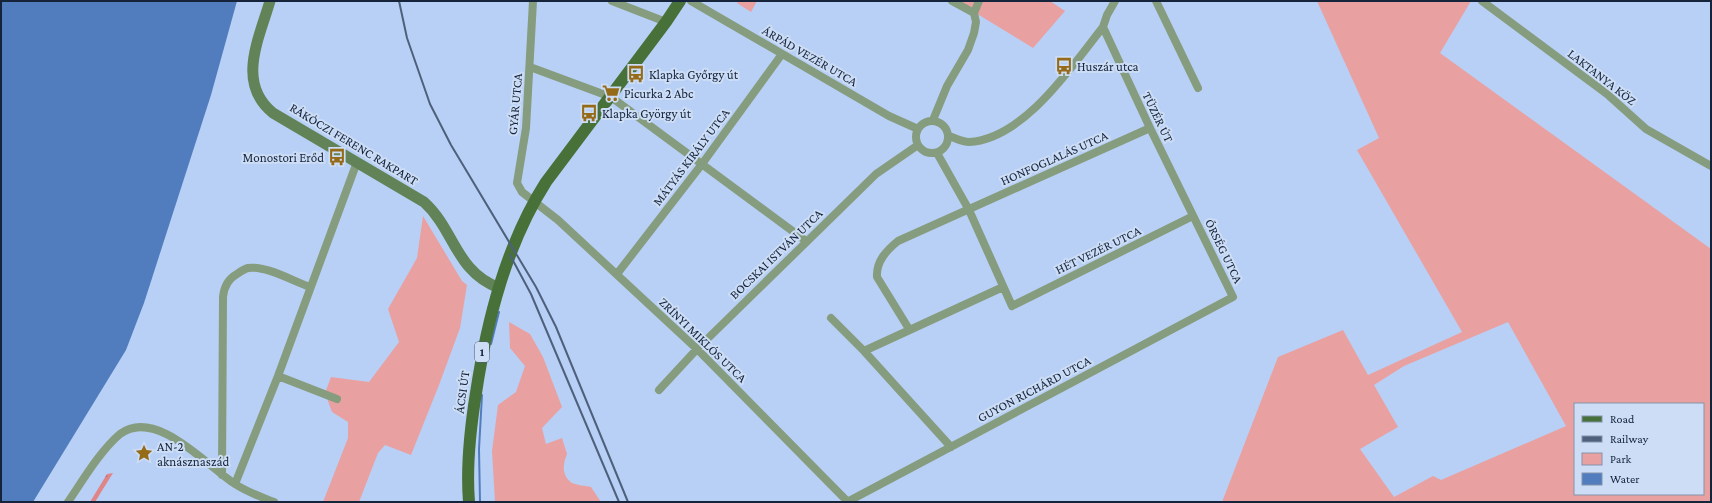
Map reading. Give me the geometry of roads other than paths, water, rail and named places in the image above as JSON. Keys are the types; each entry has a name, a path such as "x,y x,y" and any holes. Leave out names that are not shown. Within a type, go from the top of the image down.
{"main road":[{"name":"1","path":"534,202 557,167 666,22 680,1"},
{"name":"ÁCSI ÚT","path":"469,502 468,467 472,418 482,351 499,288 516,243 534,202"}],"street":[{"name":"RÁKÓCZI FERENC RAKPART","path":"270,1 254,60 252,81 256,92 263,103 273,113 357,162 431,208 466,264 480,278 499,288"},
{"name":"GYÁR UTCA","path":"533,1 526,128 517,183 522,192 534,202"},
{"path":"612,1 666,22"},
{"name":"ÁRPÁD VEZÉR UTCA","path":"691,1 889,116 918,129"},
{"path":"952,1 974,13"},
{"path":"933,120 947,86 968,50 976,22 974,13 979,1"},
{"path":"949,136 968,142 981,140 1005,130 1027,115 1051,94 1103,27 1107,15 1115,1"},
{"path":"1156,1 1198,88"},
{"name":"LAKTANYA KÖZ","path":"1482,1 1607,94 1646,129 1711,166"},
{"name":"TÜZÉR ÚT","path":"1103,27 1150,128 1194,216"},
{"name":"MÁTYÁS KIRÁLY UTCA","path":"617,274 702,164 782,54"},
{"path":"530,67 610,97 806,241"},
{"path":"933,120 942,124 947,129 949,136 946,146 938,153 926,152 918,145 916,140 918,129 922,124 933,120"},
{"name":"HONFOGLALÁS UTCA","path":"909,329 878,277 877,271 885,252 898,241 1150,128"},
{"name":"BOCSKAI ISTVÁN UTCA","path":"659,390 696,348 876,174 918,145"},
{"path":"864,351 1003,287 969,210 938,153"},
{"path":"236,484 278,376 357,162"},
{"name":"ZRÍNYI MIKLÓS UTCA","path":"534,202 558,220 696,348 848,502"},
{"name":"ŐRSÉG UTCA","path":"1194,216 1233,297"},
{"name":"HÉT VEZÉR UTCA","path":"1003,287 1012,306 1194,216"},
{"path":"222,475 224,287 232,277 246,268 252,268 270,272 310,287"},
{"name":"GUYON RICHÁRD UTCA","path":"848,502 1233,297"},
{"path":"832,318 951,447"},
{"path":"278,376 337,400"},
{"path":"68,502 92,467 112,444 121,434 135,427 152,427 168,435 222,475 250,493 274,502"}],"water":[{"path":"1,1 237,1 211,95 144,303 126,350 33,502 1,502"}],"waterway":[{"path":"491,344 499,312"},
{"path":"480,502 479,449 482,395"}],"railway":[{"path":"399,1 407,38 430,104 451,145 536,287 556,327 628,502"},
{"path":"510,255 531,294 619,502"}],"place":[{"name":"Huszár utca","path":"1064,66"},
{"name":"Klapka Győrgy út","path":"636,74"},
{"name":"Picurka 2 Abc","path":"611,93"},
{"name":"Klapka György út","path":"589,113"},
{"name":"Monostori Erőd","path":"337,157"},
{"name":"AN-2 aknásznaszád","path":"144,453"}]}
